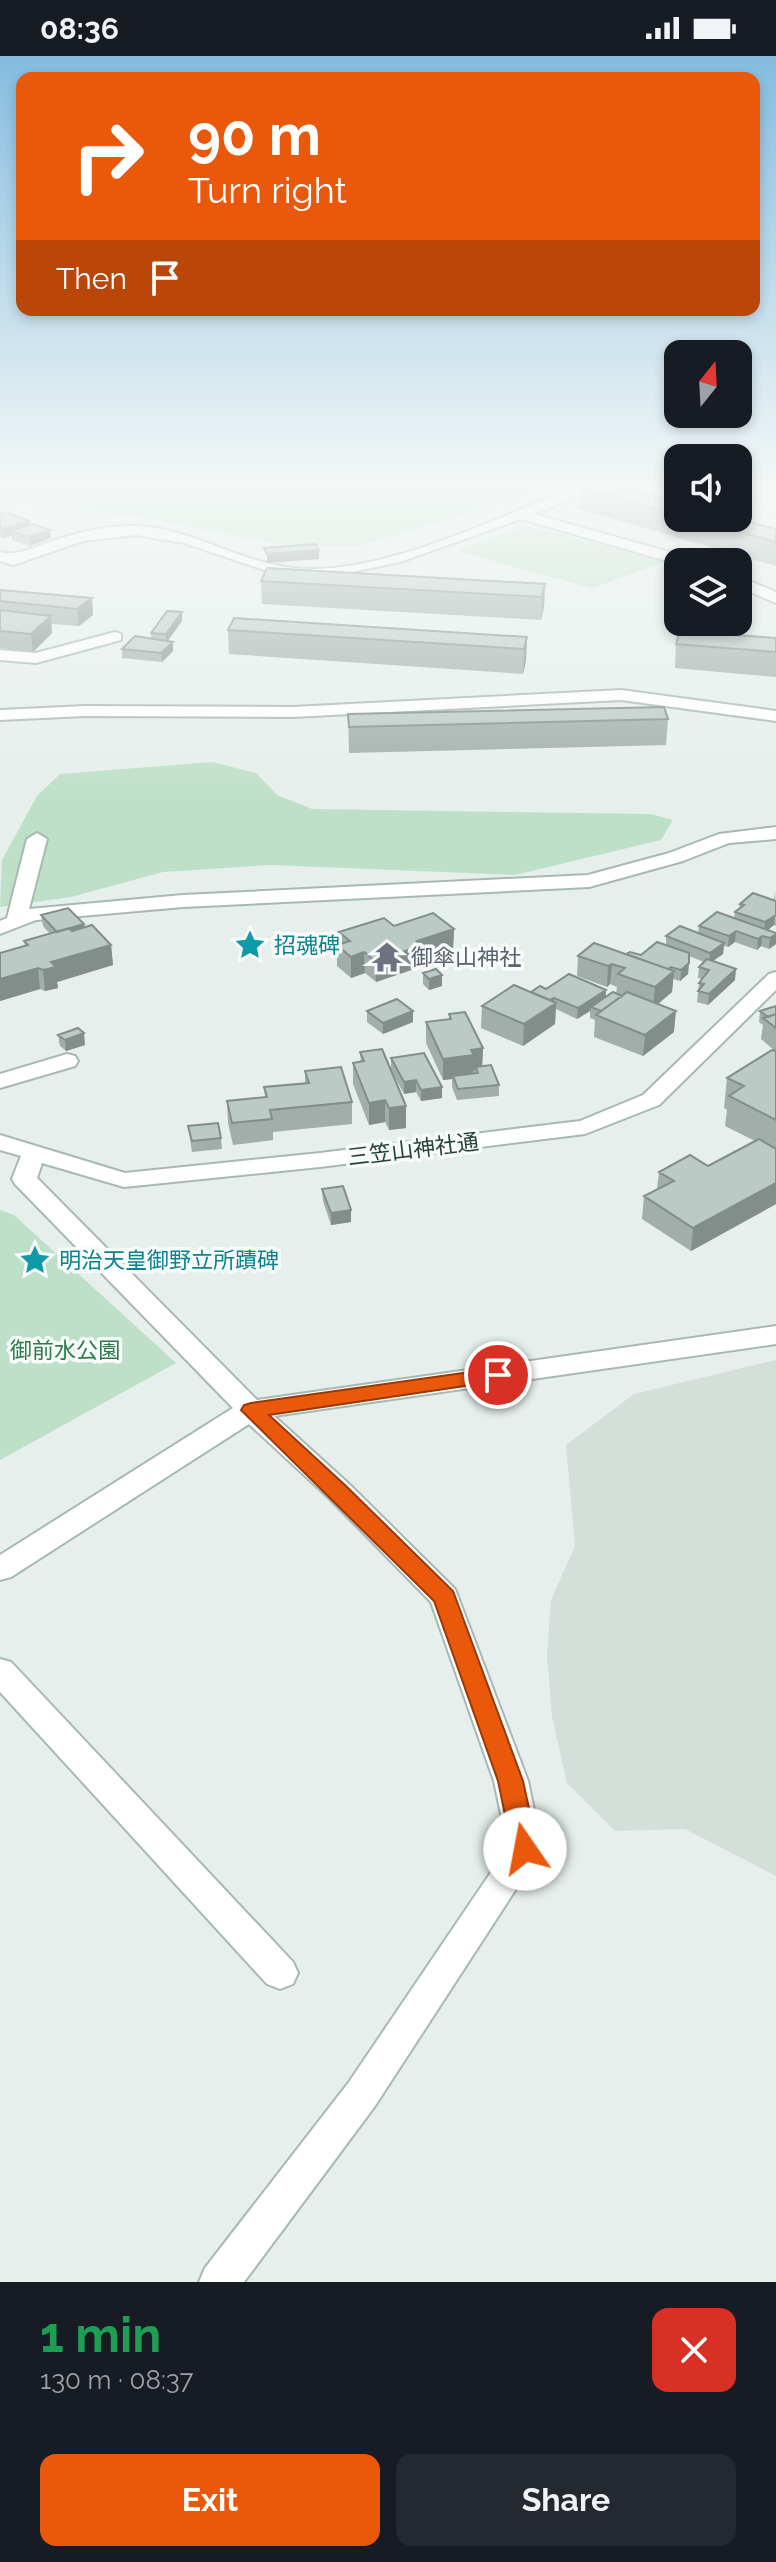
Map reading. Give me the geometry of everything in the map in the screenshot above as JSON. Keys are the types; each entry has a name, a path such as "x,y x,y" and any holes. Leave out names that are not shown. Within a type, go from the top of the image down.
{"street":[{"path":"0,655 36,658 115,637"},
{"path":"0,715 85,711 293,712 621,695 776,716"},
{"path":"8,925 32,914 183,901 589,881 676,857 726,838 776,833"},
{"path":"8,925 37,839"},
{"name":"三笠山神社通","path":"0,1142 124,1180 585,1127 651,1100 776,978"},
{"path":"0,1081 67,1061"},
{"path":"34,1153 24,1179 251,1410 339,1491 444,1597 511,1781 525,1849 362,2094 219,2282"},
{"path":"0,1569 251,1410 776,1335"},
{"path":"0,1671 280,1973"}],"shaded area":[{"path":"776,1360 776,1876 685,1829 615,1831 567,1783 552,1717 547,1656 551,1600 575,1546 566,1445 634,1394"}],"green space":[{"path":"212,762 256,773 277,795 312,809 651,814 673,820 661,840 515,875 271,865 163,872 71,897 0,907 2,860 37,796 60,774"},
{"name":"御前水公園","path":"0,1210 14,1215 176,1363 0,1460"}],"building":[{"path":"0,590 92,598 77,609 0,601"},
{"path":"417,590 544,590 542,597"},
{"path":"0,610 51,616 31,634 0,631"},
{"path":"167,611 182,612 166,634 151,633"},
{"path":"234,618 527,637 524,649 228,630"},
{"path":"135,636 173,642 161,653 122,649"},
{"path":"678,636 776,638 776,652 676,644"},
{"path":"664,707 668,719 349,727 348,714"},
{"path":"753,893 776,901 776,915 765,922 735,912"},
{"path":"68,908 84,924 57,932 41,915"},
{"path":"717,912 776,934 758,939 736,931 729,936 699,926"},
{"path":"433,913 454,929 417,941 423,945 375,961 364,952 351,957 337,945 350,941 339,932 384,918 394,926"},
{"path":"92,925 111,945 51,962 56,967 38,968 0,979 0,953 28,945 24,941"},
{"path":"680,926 724,943 710,953 666,936"},
{"path":"657,942 689,953 689,963 681,970 668,969 626,954 641,955"},
{"path":"594,943 674,971 655,987 618,974 625,968 578,956"},
{"path":"707,959 736,969 709,994 698,991 704,984 699,983 709,970 699,967"},
{"path":"436,969 442,975 429,979 423,973"},
{"path":"569,974 606,990 578,1008 531,992 540,986 546,989"},
{"path":"514,985 556,1003 524,1024 482,1006"},
{"path":"613,992 622,996 601,1011 591,1007"},
{"path":"627,992 676,1011 645,1035 596,1015"},
{"path":"397,999 413,1011 383,1023 367,1011"},
{"path":"776,1006 776,1014 768,1017 760,1011"},
{"path":"465,1012 483,1048 471,1050 474,1055 443,1059 426,1022 451,1019 449,1014"},
{"path":"776,1014 776,1028 763,1018"},
{"path":"78,1028 84,1033 65,1040 58,1035"},
{"path":"382,1049 406,1106 389,1108 385,1100 369,1103 353,1063 364,1061 360,1052"},
{"path":"772,1050 776,1051 776,1120 729,1096 744,1086 727,1078"},
{"path":"424,1053 442,1087 421,1090 416,1080 404,1082 391,1058"},
{"path":"491,1065 499,1085 458,1089 453,1076 478,1073 476,1067"},
{"path":"341,1067 352,1102 270,1110 272,1119 232,1123 227,1101 267,1097 264,1087 309,1083 305,1071"},
{"path":"218,1123 221,1138 192,1141 188,1126"},
{"path":"759,1139 776,1149 776,1183 693,1228 644,1196 674,1181 659,1172 690,1155 708,1166"},
{"path":"343,1186 351,1210 331,1213 322,1189"}],"place":[{"name":"招魂碑","path":"250,945"},
{"name":"御傘山神社","path":"387,957"},
{"name":"明治天皇御野立所蹟碑","path":"35,1260"}],"route":[{"path":"498,1375 251,1410 339,1491 444,1597 511,1781 525,1849"}]}
